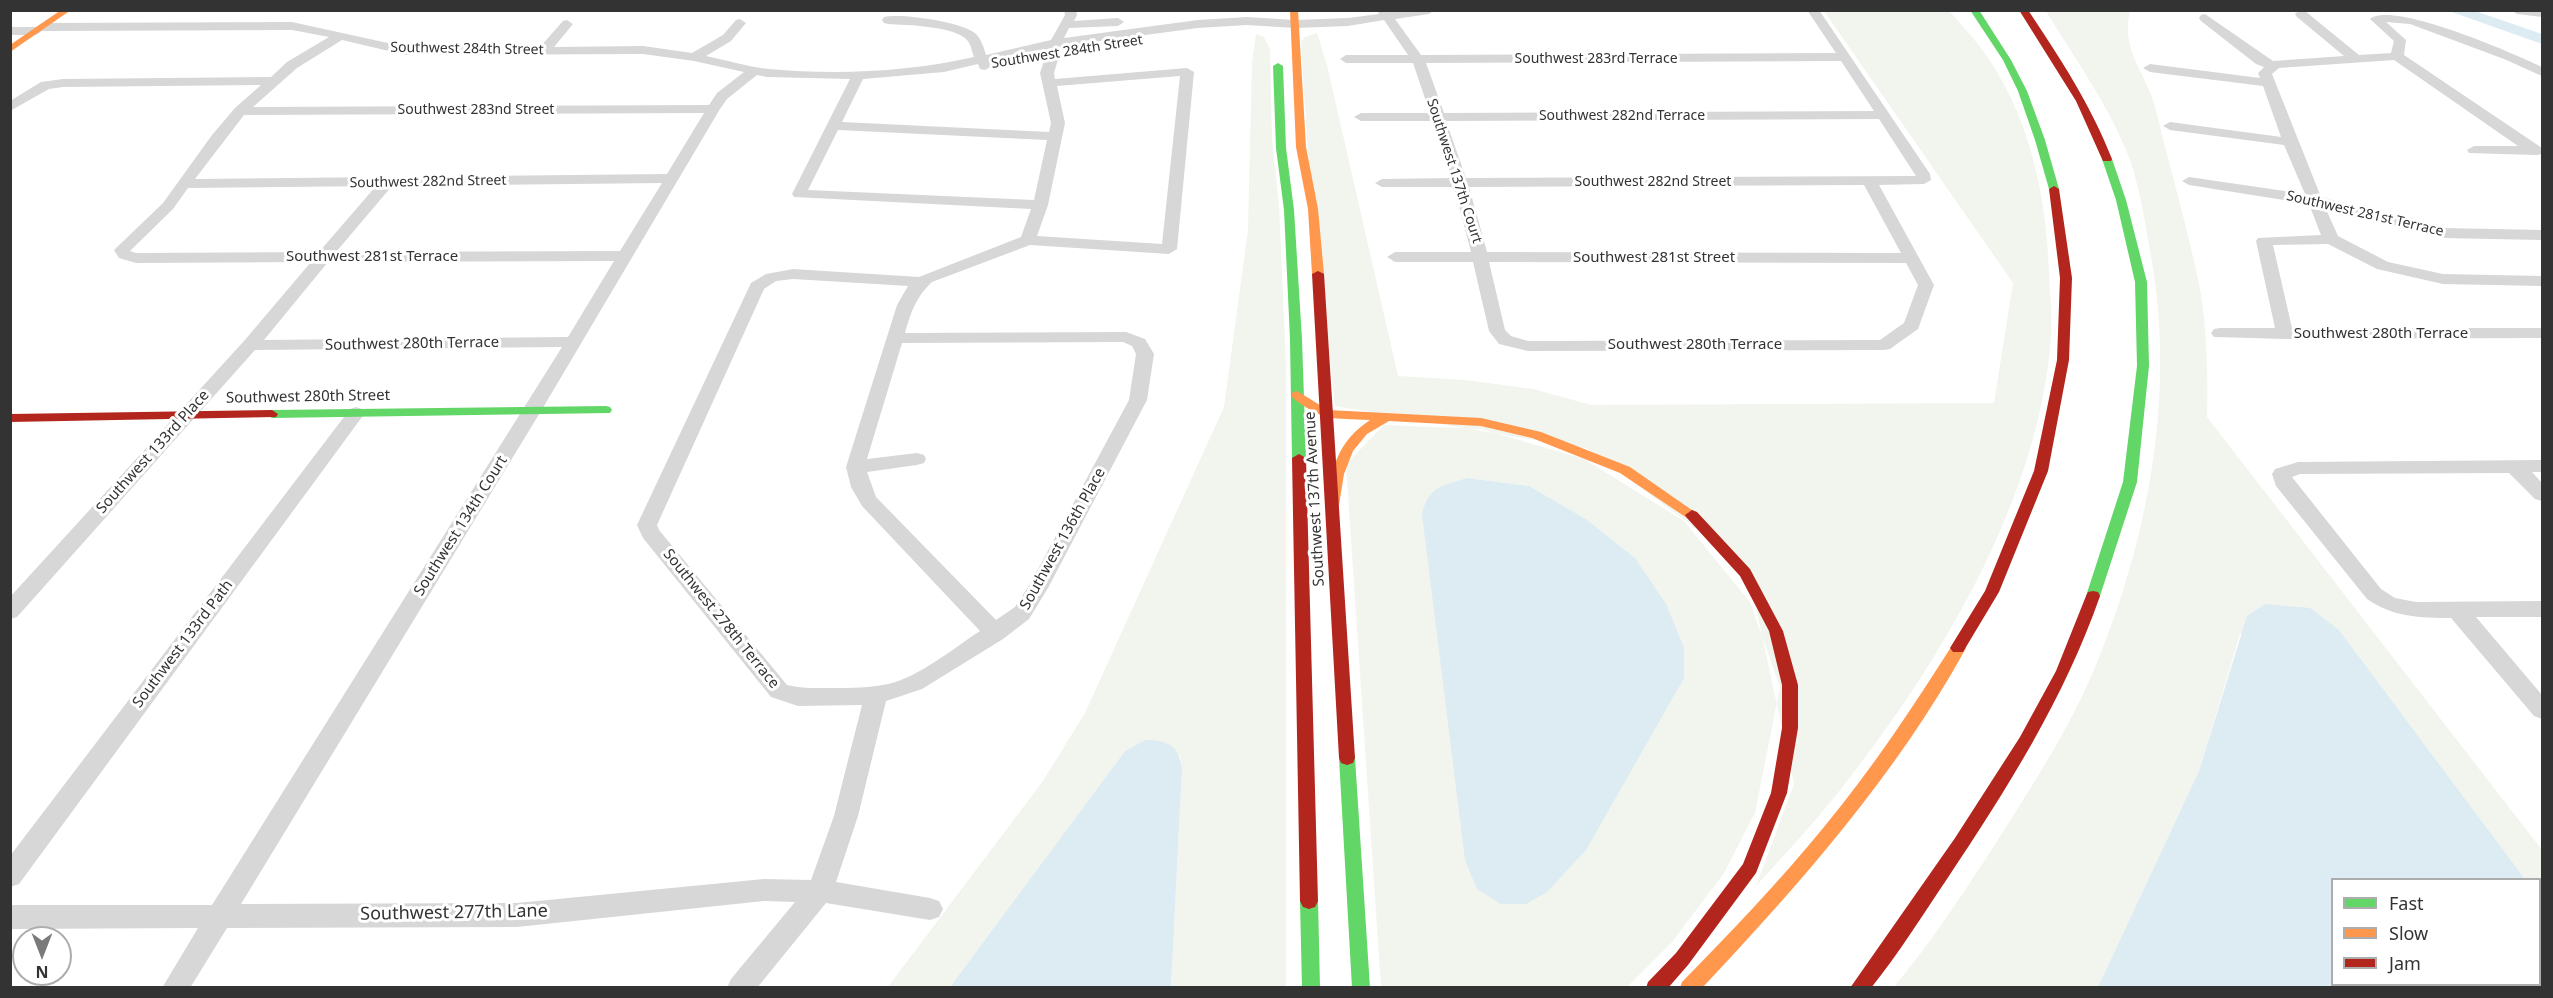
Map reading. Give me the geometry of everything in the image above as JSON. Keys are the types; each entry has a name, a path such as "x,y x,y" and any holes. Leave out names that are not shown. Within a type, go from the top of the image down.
{"main road":[{"path":"10,49 67,10"},
{"path":"1689,987 1754,921 1850,807 1934,687 1992,592 2041,471 2063,360 2066,278 2056,197 2036,126 2008,61 1974,10"},
{"path":"1859,987 1878,966 1958,849 2046,709 2090,605 2130,482 2143,366 2140,282 2121,200 2100,138 2061,65 2023,10"},
{"path":"2039,10 2060,46 2061,65"},
{"name":"Southwest 137th Avenue","path":"1294,17 1300,136 1313,209 1361,987"},
{"path":"1967,25 1988,51 2019,105 2036,126"},
{"name":"Southwest 137th Avenue","path":"1277,29 1281,148 1289,210 1297,395 1311,987"},
{"path":"1297,395 1318,411 1327,414 1481,422 1536,435 1625,470 1692,515 1745,573 1776,631 1790,685 1790,729 1779,793 1750,868 1682,959 1655,987"},
{"name":"Southwest 280th Street","path":"10,418 606,410"},
{"path":"1332,505 1341,455 1353,435 1373,422 1390,416"}],"street":[{"path":"1028,240 1040,205 1058,123 1047,73 1054,48 1071,15 1070,10"},
{"path":"1064,25 1138,21 1216,10"},
{"name":"Southwest 284th Street","path":"10,31 292,26 328,30 387,49 406,51 643,50 694,57 753,71 904,77 1054,48 1224,28 1271,26 1277,29 1294,17 1429,10"},
{"path":"1813,10 1884,115"},
{"path":"2517,10 2542,13"},
{"name":"Southwest 137th Court","path":"1385,14 1418,60 1460,183 1481,258 1497,331 1505,340"},
{"path":"2301,14 2356,59"},
{"path":"2397,56 2400,40 2376,19 2394,17 2413,21 2509,56 2542,72"},
{"path":"2205,18 2261,61 2269,74 2290,142 2331,239"},
{"path":"888,20 916,21 965,31 972,37 982,62"},
{"path":"694,57 727,38 741,22"},
{"path":"543,51 567,24"},
{"path":"185,184 217,138 240,111 292,65 341,35"},
{"path":"2150,68 2269,74 2356,59 2397,56 2538,151"},
{"name":"Southwest 283rd Terrace","path":"1346,59 1846,57"},
{"name":"Southwest 134th Court","path":"175,987 532,411 712,109 722,96 753,71"},
{"path":"996,633 869,501 861,487 856,467 862,440 908,299 923,282 1028,240 1169,249 1187,72 1050,83"},
{"path":"858,75 799,194 1040,205"},
{"path":"10,107 46,85 63,83 274,81"},
{"name":"Southwest 283nd Street","path":"240,111 712,109"},
{"name":"Southwest 282nd Terrace","path":"1361,117 1884,115"},
{"name":"Southwest 282nd Street","path":"1382,183 1924,180 1923,174 1884,115"},
{"path":"833,126 1054,136"},
{"path":"2170,126 2290,142"},
{"path":"2474,150 2538,151"},
{"name":"Southwest 282nd Street","path":"185,184 671,178"},
{"path":"1869,180 1912,258"},
{"name":"Southwest 281st Terrace","path":"2189,181 2314,200 2443,233 2542,235"},
{"name":"Southwest 133rd Place","path":"10,611 250,345 387,182"},
{"name":"Southwest 281st Terrace","path":"185,184 168,206 122,250 125,255 136,258 625,256"},
{"path":"2285,334 2264,241 2331,239 2383,266 2433,277 2542,281"},
{"name":"Southwest 281st Street","path":"1395,257 1912,258"},
{"name":"Southwest 280th Terrace","path":"1505,340 1528,346 1884,345 1912,326 1926,285 1912,258"},
{"name":"Southwest 278th Terrace","path":"876,695 807,698 791,696 779,691 650,533 647,525 754,290 767,279 805,274 923,282"},
{"name":"Southwest 280th Terrace","path":"2220,333 2542,333"},
{"name":"Southwest 136th Place","path":"876,695 914,683 996,633 1022,613 1033,598 1132,414 1138,400 1145,354 1139,343 1126,337 1111,335 894,338"},
{"name":"Southwest 280th Terrace","path":"250,345 573,342"},
{"name":"Southwest 133rd Path","path":"10,876 356,413"},
{"path":"856,467 917,459"},
{"path":"2514,466 2542,494"},
{"path":"2542,466 2298,468 2282,474 2283,481 2374,594 2389,604 2416,610 2542,609"},
{"path":"2457,610 2542,710"},
{"path":"740,987 820,891 833,858 876,695"},
{"name":"Southwest 277th Lane","path":"10,917 517,915 764,890 820,891 930,909"}],"shaded area":[{"path":"1824,11 1949,11 1981,48 1998,73 2011,99 2032,155 2044,213 2051,305 2051,337 2043,398 2027,459 2005,518 1979,577 1948,634 1878,740 1831,801 1756,886 1794,784 1747,566 1588,449 1335,406 1308,154 1301,42 1305,37 1317,33 1327,65 1398,376 1465,380 1533,389 1591,405 1994,403 2013,283"},
{"path":"2046,11 2130,11 2128,26 2131,51 2156,110 2200,289 2207,353 2207,417 2542,850 2542,902 2541,878 2524,878 2339,630 2240,634 2199,771 2098,987 1893,988 1959,899 2037,778 2062,734 2086,688 2115,615 2144,513 2159,408 2160,355 2157,303 2143,212 2131,162 2109,114"},
{"path":"2449,11 2475,11 2542,34 2542,44"},
{"path":"1256,34 1264,37 1270,49 1272,140 1279,204 1286,366 1286,987 1171,987 1182,768 1180,756 1145,740 1125,751 950,987 887,988 1043,781 1085,713 1224,407 1248,230 1252,63"},
{"path":"1384,425 1481,429 1584,459 1684,521 1750,602 1780,687 1755,813 1724,873 1672,942 1627,987 1381,987 1346,464","holes":["1467,478 1529,486 1586,519 1635,558"]},
{"path":"1467,478 1529,486 1586,519 1635,558 1666,604 1684,648 1684,678 1586,850 1547,892 1526,904 1501,904 1477,889 1465,860 1422,514 1428,498 1438,488"},
{"path":"2265,604 2310,608 2339,630 2524,878 2331,878 2331,986 2541,986 2541,900 2542,987 2098,987 2199,771 2247,616"},
{"path":"1145,740 1160,741 1171,745 1178,754 1182,768 1171,987 950,987 1125,751"}],"traffic: fast":[{"path":"1974,10 2015,75 2029,107 2054,189"},
{"path":"1278,66 1281,148 1289,210 1296,339 1299,458"},
{"path":"2093,596 2130,482 2143,366 2141,282 2121,200 2107,159"},
{"path":"272,414 606,410"},
{"path":"1347,758 1361,988"},
{"path":"1309,901 1311,988"}],"traffic: slow":[{"path":"10,49 67,10"},
{"path":"1294,10 1301,147 1313,209 1318,274"},
{"path":"1297,395 1318,411 1327,414 1481,422 1536,435 1625,470 1692,515"},
{"path":"1332,505 1341,462 1346,450 1362,431 1390,416"},
{"path":"1689,988 1772,900 1831,831 1893,749 1958,648"}],"traffic: jam":[{"path":"2023,10 2081,101 2107,159"},
{"path":"1958,648 1992,592 2041,471 2063,360 2066,278 2054,189"},
{"path":"1318,274 1347,758"},
{"path":"10,418 272,414"},
{"path":"1299,458 1309,901"},
{"path":"1655,988 1682,959 1750,868 1779,793 1790,728 1790,685 1776,631 1745,573 1692,515"},
{"path":"1859,988 1910,919 1984,810 2026,742 2063,671 2093,596"}]}
